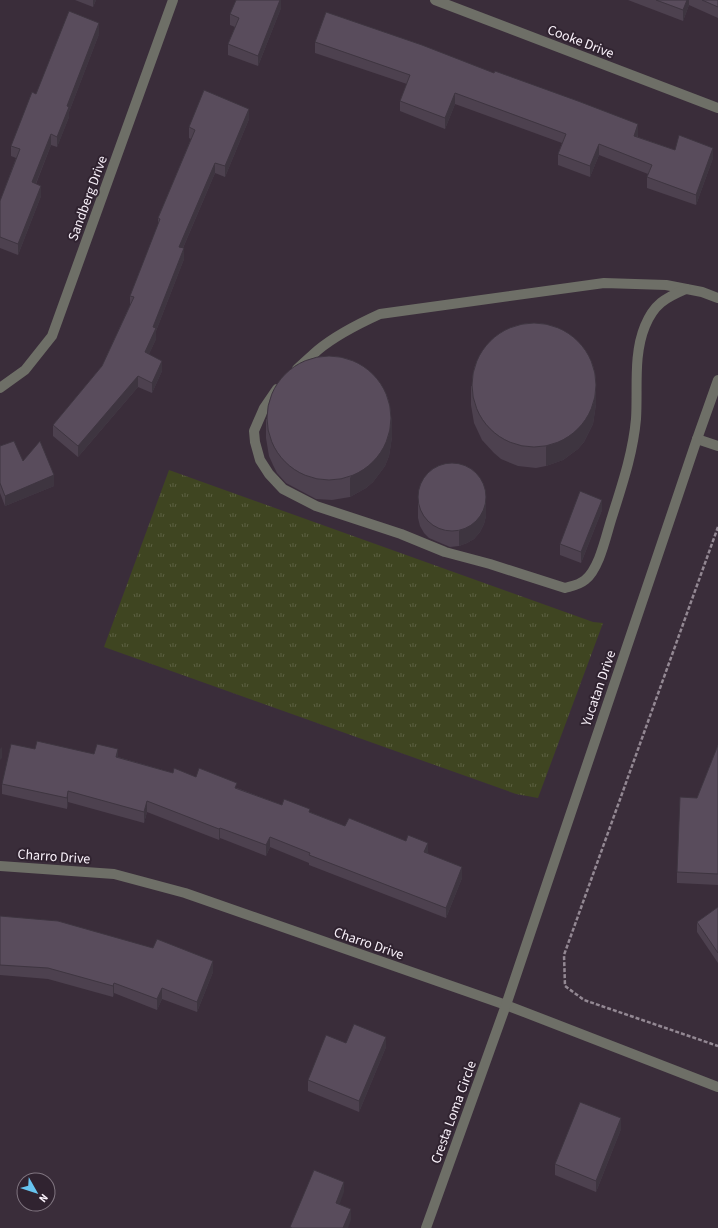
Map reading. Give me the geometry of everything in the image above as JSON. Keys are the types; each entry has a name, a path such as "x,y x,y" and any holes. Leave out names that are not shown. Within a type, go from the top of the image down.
{"street":[{"name":"Sandberg Drive","path":"0,388 25,370 52,336 173,0"},
{"name":"Cooke Drive","path":"435,0 718,108"},
{"path":"686,289 667,298 655,308 645,324 640,338 636,380 636,419 629,460 599,558 586,580 576,585 565,588 490,564 445,552 401,534 316,506 283,489 269,474 260,460 255,442 254,431 264,408 276,390 318,350 339,334 380,314 604,283 666,285 702,292 718,298"},
{"name":"Yucatan Drive","path":"506,1005 697,438 718,380"},
{"path":"697,438 718,446"},
{"name":"Charro Drive","path":"0,866 114,874 185,893 506,1005 718,1087"},
{"name":"Cresta Loma Circle","path":"426,1228 506,1005"}],"path":[{"path":"718,528 564,955 564,986 584,1000 718,1046"}],"green space":[{"path":"169,470 593,622 603,623 538,798 516,794 104,647"}],"building":[{"path":"236,0 280,0 258,56 228,44 239,18 230,14"},
{"path":"656,0 687,0 683,10"},
{"path":"702,0 718,0 718,7"},
{"path":"69,11 99,23 67,106 69,107 57,137 51,134 32,182 41,186 18,244 0,237 0,201 20,149 11,146 32,92 36,94"},
{"path":"326,12 422,45 494,73 495,71 638,124 634,136 675,150 679,135 713,148 696,195 647,177 652,165 599,144 590,166 558,154 566,134 455,93 445,118 400,101 410,75 315,42"},
{"path":"204,90 249,109 225,166 215,163 179,247 184,248 153,327 156,328 145,352 162,361 152,383 138,376 78,446 53,425 102,366 134,297 130,296 160,219 158,218 195,130 189,127"},
{"path":"540,323 558,327 569,333 582,345 592,361 596,385 592,409 586,420 574,433 552,445 528,447 510,443 499,437 486,425 474,403 472,379 476,361 482,350 494,337 516,325"},
{"path":"335,356 353,360 364,366 377,378 387,394 391,418 387,442 381,453 369,466 347,478 323,480 305,476 294,470 281,458 269,436 267,412 271,394 277,383 289,370 311,358"},
{"path":"14,441 23,461 40,441 54,475 5,496 0,483 0,446"},
{"path":"445,463 459,463 471,469 480,478 486,490 484,510 476,521 465,529 459,531 445,531 439,529 428,521 420,510 418,504 418,490 420,484 428,473 439,465"},
{"path":"580,491 602,500 581,552 560,544"},
{"path":"37,741 94,754 97,744 118,749 116,757 173,773 174,768 196,777 199,768 237,783 235,788 282,805 284,799 310,809 309,812 345,826 349,818 406,841 408,835 428,843 424,852 462,867 446,908 309,855 310,853 270,837 266,845 220,828 219,829 147,801 144,812 68,791 67,798 2,784 11,744 35,749"},
{"path":"718,745 718,874 677,872 680,797 697,798"},
{"path":"718,907 718,953 697,922"},
{"path":"0,916 58,921 153,948 157,939 213,961 197,1002 162,988 157,999 114,983 113,986 48,968 0,965"},
{"path":"354,1024 386,1037 359,1101 308,1080 326,1035 346,1043"},
{"path":"580,1102 621,1118 596,1181 555,1164"},
{"path":"314,1170 344,1182 336,1203 351,1209 343,1228 290,1227"}]}
